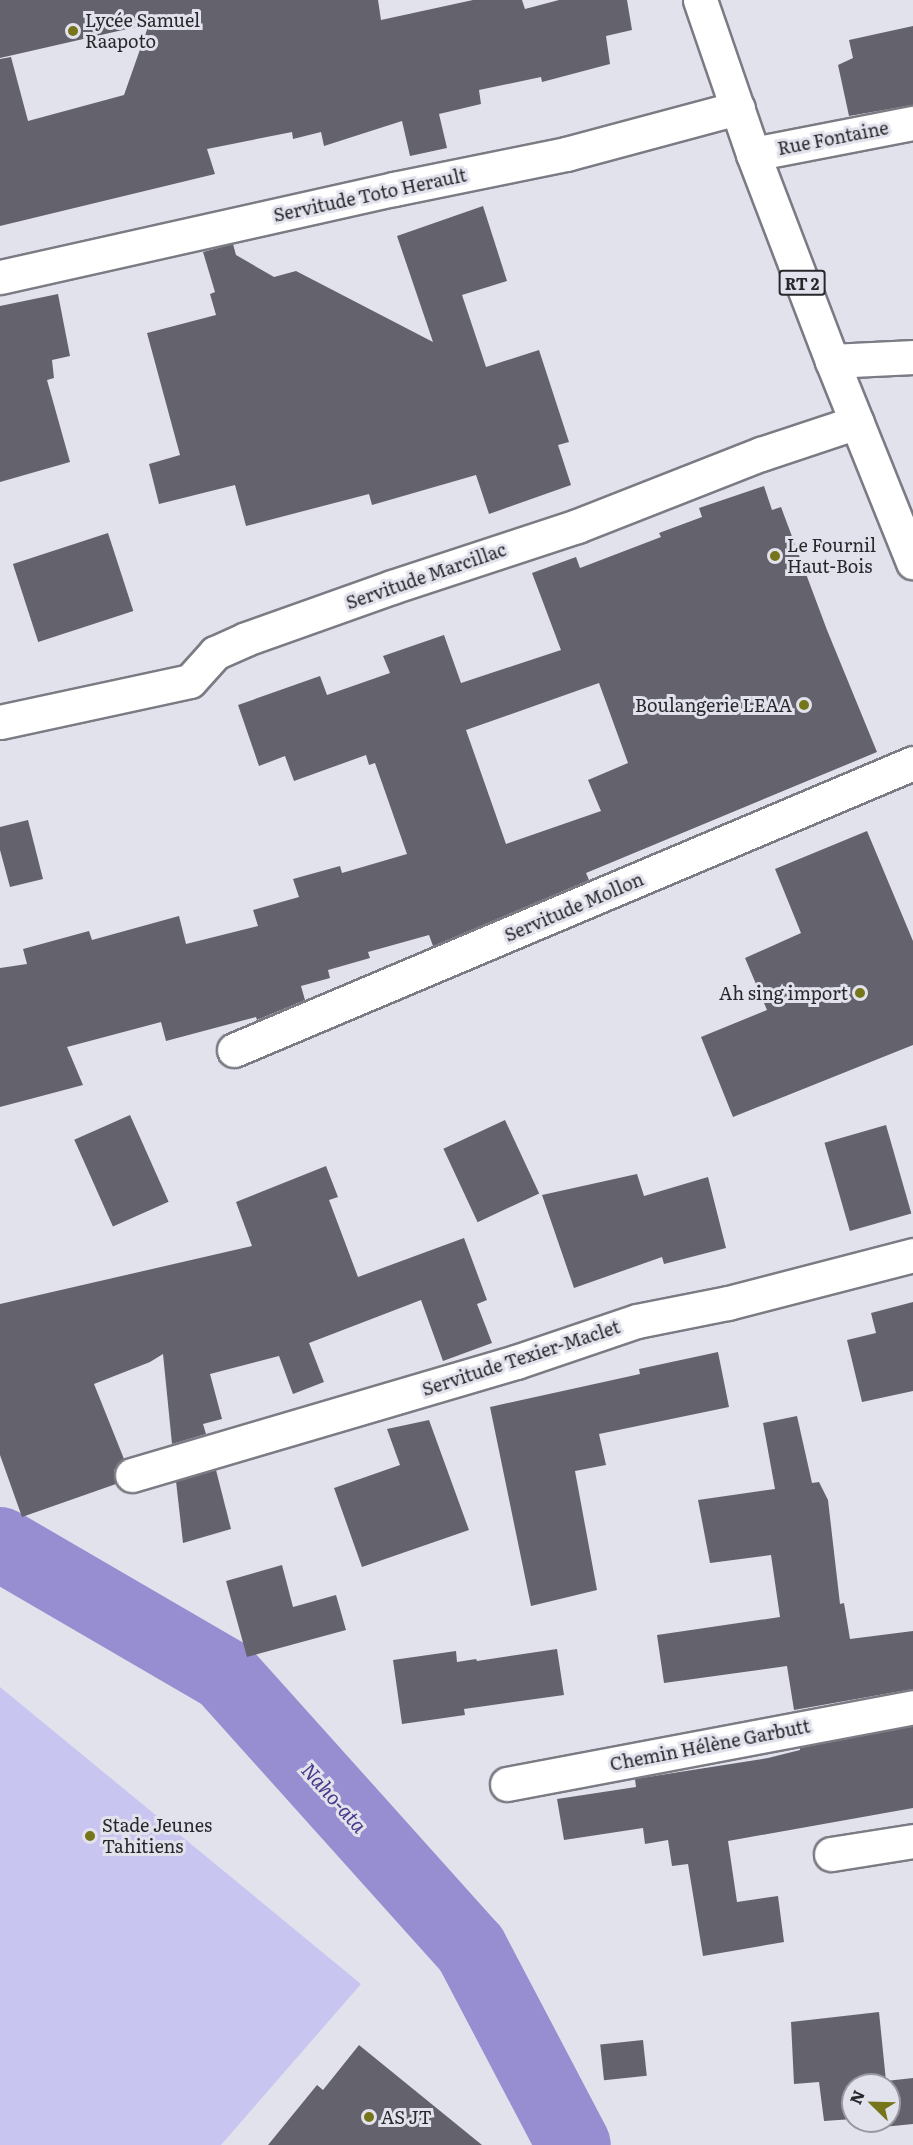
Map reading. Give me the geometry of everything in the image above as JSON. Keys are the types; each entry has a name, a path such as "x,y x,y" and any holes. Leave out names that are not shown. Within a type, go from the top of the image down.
{"street":[{"name":"RT 2","path":"700,0 753,154 831,361 856,422 906,526 913,562"},
{"name":"Servitude Toto Herault","path":"0,277 394,189 566,154 738,108"},
{"name":"Rue Fontaine","path":"753,154 913,123"},
{"path":"831,361 913,357"},
{"name":"Servitude Marcillac","path":"0,722 190,681 215,653 246,639 577,525 761,454 856,422"},
{"name":"Servitude Mollon","path":"234,1050 913,763"},
{"name":"Servitude Texier-Maclet","path":"132,1475 516,1362 637,1321 728,1303 913,1255"},
{"name":"Chemin Hélène Garbutt","path":"507,1784 913,1707"},
{"path":"831,1854 913,1841"}],"shaded area":[{"name":"Stade Jeunes Tahitiens","path":"0,1687 361,1984 221,2145 0,2145"}],"building":[{"path":"0,0 378,0 381,20 473,0 522,0 525,9 559,0 627,0 632,30 606,36 610,64 542,82 541,77 479,90 481,104 439,114 447,148 410,156 402,121 324,146 321,132 293,139 292,132 207,149 215,174 0,226 0,59 11,57 28,121 124,95 149,24 0,58"},
{"path":"913,26 913,105 849,116 838,65 853,58 849,40"},
{"path":"483,206 507,281 462,295 486,367 539,350 569,442 558,445 571,485 489,514 476,475 372,505 369,494 246,526 235,485 159,504 149,464 180,455 147,333 216,315 210,294 215,292 203,252 233,244 236,255 274,277 296,271 433,342 397,236"},
{"path":"58,294 70,356 52,360 54,378 47,380 70,462 0,482 0,306"},
{"path":"764,486 772,510 781,507 827,630 877,752 586,873 589,880 433,946 429,935 368,952 370,958 328,970 330,978 301,986 305,1000 257,1020 256,1017 166,1041 161,1022 67,1047 83,1085 0,1107 0,968 27,964 23,949 89,931 92,940 179,916 186,944 258,926 253,910 299,897 293,879 340,866 342,873 407,854 375,763 369,765 366,755 294,781 285,756 259,766 238,705 320,676 327,695 390,673 383,656 444,635 461,683 561,650 532,573 576,557 580,568 661,537 659,533 702,517 699,508","holes":["599,683 628,763 588,780 601,811 506,844 466,730"]},
{"path":"108,533 133,611 38,642 13,564"},
{"path":"28,820 43,879 10,887 0,850 0,827"},
{"path":"867,831 913,941 913,1045 733,1117 701,1037 767,1010 745,958 801,933 775,869"},
{"path":"130,1115 169,1202 113,1227 74,1140"},
{"path":"505,1120 539,1193 478,1222 443,1149"},
{"path":"886,1125 911,1213 850,1231 824,1143"},
{"path":"326,1166 338,1197 329,1200 358,1277 464,1238 487,1300 477,1304 492,1343 443,1361 421,1300 309,1343 324,1382 293,1394 279,1356 210,1374 222,1419 203,1424 206,1434 172,1444 163,1354 150,1362 94,1384 124,1459 114,1470 116,1484 22,1517 0,1455 0,1304 252,1246 236,1202"},
{"path":"637,1174 644,1196 708,1177 726,1248 664,1264 662,1257 574,1288 542,1195"},
{"path":"913,1302 913,1391 862,1402 847,1340 876,1333 871,1313"},
{"path":"718,1352 729,1407 599,1434 606,1465 575,1471 597,1590 531,1606 490,1407 640,1374 639,1369"},
{"path":"797,1416 812,1483 819,1482 828,1500 840,1604 844,1603 850,1639 913,1631 913,1689 794,1710 787,1666 664,1683 657,1635 780,1617 771,1555 710,1563 698,1500 775,1489 763,1423"},
{"path":"429,1420 469,1530 362,1567 334,1488 400,1465 387,1429"},
{"path":"216,1470 231,1529 183,1543 176,1481"},
{"path":"282,1565 293,1607 336,1595 346,1630 247,1657 226,1581"},
{"path":"557,1649 564,1695 464,1709 465,1715 402,1724 393,1660 456,1651 457,1662 476,1659 477,1661"},
{"path":"913,1726 913,1808 728,1841 737,1902 778,1896 784,1942 703,1956 688,1864 672,1866 668,1840 645,1844 643,1828 564,1840 557,1799 636,1787 635,1779 768,1758 800,1750 800,1748"},
{"path":"879,2012 885,2073 841,2073 841,2120 824,2121 819,2082 794,2084 791,2022"},
{"path":"643,2040 647,2076 604,2080 600,2044"},
{"name":"AS JT","path":"359,2045 482,2145 268,2145 317,2085 323,2090"},
{"path":"913,2078 913,2124 901,2125 901,2079"}],"waterway":[{"name":"Naho-ata","path":"0,1544 225,1675 471,1949 574,2145"}],"place":[{"name":"Lycée Samuel Raapoto","path":"73,31"},
{"name":"Le Fournil Haut-Bois","path":"775,556"},
{"name":"Boulangerie LEAA","path":"804,705"},
{"name":"Ah sing import","path":"860,993"},
{"name":"Stade Jeunes Tahitiens","path":"90,1836"},
{"name":"AS JT","path":"369,2117"}]}
